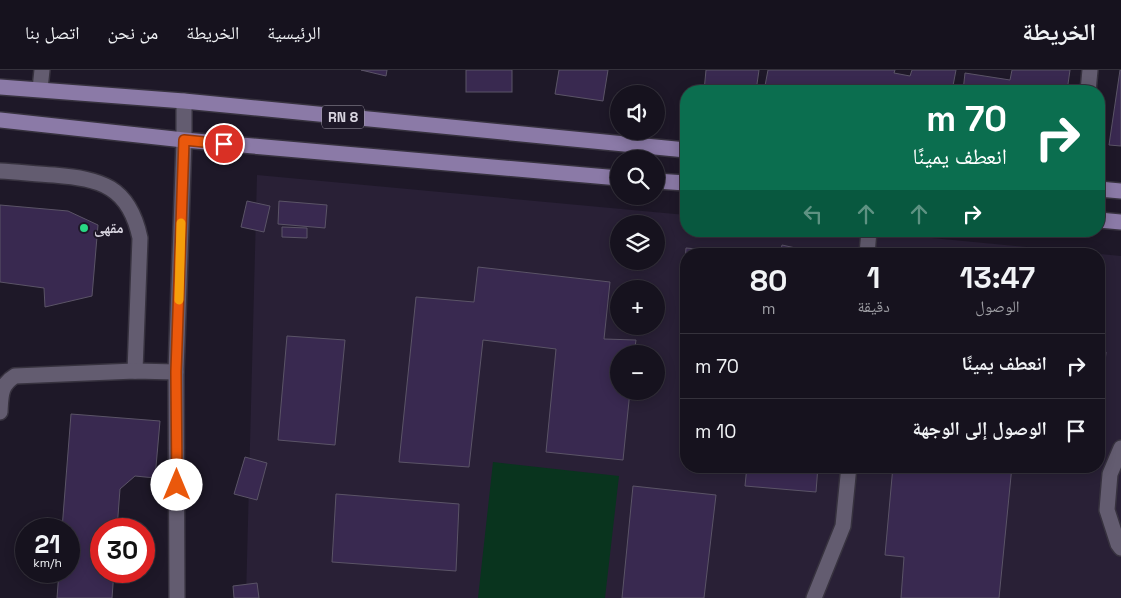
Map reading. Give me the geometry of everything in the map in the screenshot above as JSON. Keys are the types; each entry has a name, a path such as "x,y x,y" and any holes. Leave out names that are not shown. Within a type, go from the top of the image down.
{"main road":[{"name":"RN 8","path":"0,87 184,101 680,149"},
{"path":"0,120 184,140 610,177"},
{"path":"665,182 680,183"},
{"path":"1105,190 1121,191"},
{"path":"1105,221 1121,222"}],"street":[{"path":"40,89 42,70"},
{"path":"1089,85 1090,70"},
{"path":"177,598 176,372 184,101"},
{"path":"0,171 91,179 106,185 119,195 130,208 137,222 140,238 135,371"},
{"path":"0,412 3,388 7,380 15,376 135,371 176,372"},
{"path":"1121,448 1110,474 1108,510 1118,544 1121,548"},
{"path":"814,598 844,526 848,473"}],"shaded area":[{"path":"257,175 680,214 680,237 922,237 1037,248 680,248 680,473 1105,473 1105,254 1121,256 1121,598 246,598"}],"green space":[{"path":"493,462 619,476 605,598 478,598"}],"building":[{"path":"361,70 387,70 386,76"},
{"path":"466,70 512,70 512,92 466,92"},
{"path":"559,70 608,70 603,101 555,94"},
{"path":"706,70 759,70 757,85 705,85"},
{"path":"768,70 895,70 894,73 910,76 912,70 956,70 953,85 765,85"},
{"path":"1012,70 1070,70 1068,85 964,85 965,73 1010,80"},
{"path":"1121,70 1121,146 1109,145"},
{"path":"247,201 270,206 264,232 241,227"},
{"path":"279,201 327,205 325,228 278,224"},
{"path":"0,205 68,211 98,225 92,296 45,307 44,288 0,282"},
{"path":"282,227 307,228 307,238 282,237"},
{"path":"782,245 796,248 781,248"},
{"path":"478,267 610,282 604,339 636,340 635,345 610,345 610,400 629,400 623,460 546,452 556,349 483,340 469,467 399,462 416,297 474,302"},
{"path":"287,336 345,340 335,445 278,440"},
{"path":"71,414 160,421 155,478 135,476 120,489 118,518 90,518 90,583 113,583 112,598 57,598 58,583 80,583 80,518 63,518"},
{"path":"245,457 267,463 257,500 234,494"},
{"path":"746,473 817,473 816,492 745,486"},
{"path":"892,473 1011,473 999,598 901,598 904,557 885,555"},
{"path":"633,486 716,495 704,598 622,598"},
{"path":"336,494 459,504 456,571 332,562"},
{"path":"257,583 259,598 234,598 233,586"}],"slow traffic":[{"path":"179,300 181,223"}],"place":[{"name":"مقهى","path":"84,228"}],"route":[{"path":"177,485 176,372 184,140 224,144"}]}
